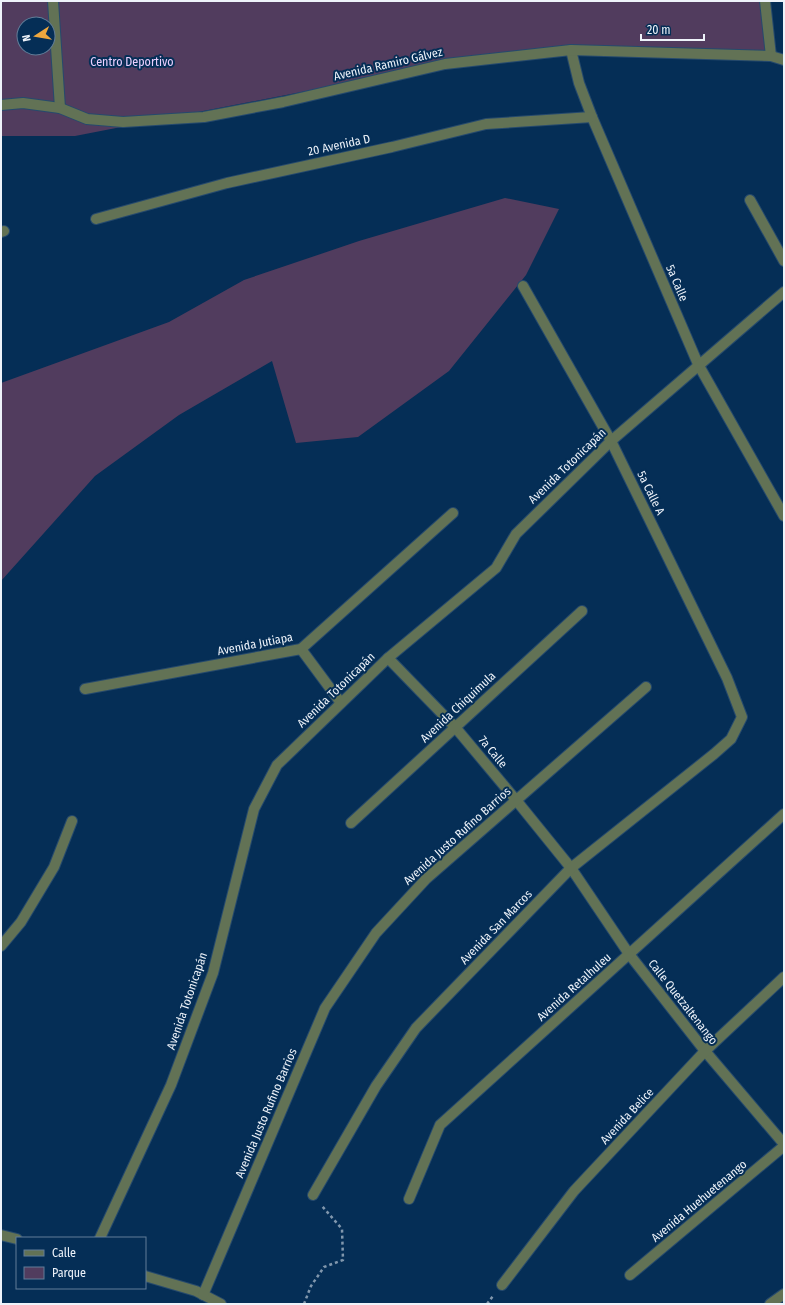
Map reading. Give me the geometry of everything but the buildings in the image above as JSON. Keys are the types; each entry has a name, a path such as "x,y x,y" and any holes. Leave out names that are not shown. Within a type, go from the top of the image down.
{"street":[{"path":"53,1 60,108"},
{"path":"765,1 771,56"},
{"name":"Avenida Ramiro Gálvez","path":"1,105 22,103 60,108 87,119 123,122 204,117 283,102 445,64 571,50 771,56 784,60"},
{"name":"5a Calle","path":"571,50 579,84 592,117 698,364 784,516"},
{"path":"1,112 22,103"},
{"name":"20 Avenida D","path":"96,219 226,183 392,147 486,124 592,117"},
{"path":"750,200 784,261"},
{"name":"5a Calle A","path":"523,286 611,441 726,678 742,717"},
{"name":"Avenida Totonicapán","path":"100,1237 171,1085 213,973 254,809 276,765 388,658 496,568 516,534 611,441 698,364 784,292"},
{"name":"Avenida Jutiapa","path":"85,689 302,649 453,513"},
{"name":"Avenida Chiquimula","path":"351,823 582,611"},
{"path":"302,649 341,703"},
{"name":"7a Calle","path":"388,658 455,727 571,868"},
{"name":"Avenida Justo Rufino Barrios","path":"203,1295 325,1008 376,933 426,879 646,687"},
{"name":"Avenida San Marcos","path":"313,1195 376,1086 416,1028 571,868 731,739 742,717"},
{"name":"Avenida Retalhuleu","path":"408,1199 440,1125 784,814"},
{"path":"1,946 21,922 54,867 72,820"},
{"name":"Calle Quetzaltenango","path":"571,868 629,954 705,1051 784,1145"},
{"name":"Avenida Belice","path":"502,1285 574,1191 705,1051 784,977"},
{"name":"Avenida Huehuetenango","path":"630,1275 784,1145"},
{"path":"1,1235 16,1239"},
{"path":"146,1276 203,1295 220,1304"},
{"path":"770,1304 784,1294"}],"path":[{"path":"304,1304 311,1286 324,1267 343,1260 342,1229 313,1195"}],"green space":[{"name":"Centro Deportivo","path":"1,1 765,1 771,56 571,50 445,64 75,136 1,136"},
{"path":"505,198 559,209 526,275 449,371 358,437 296,443 272,361 179,415 95,476 1,581 1,383 169,322 244,280 359,241"}]}
